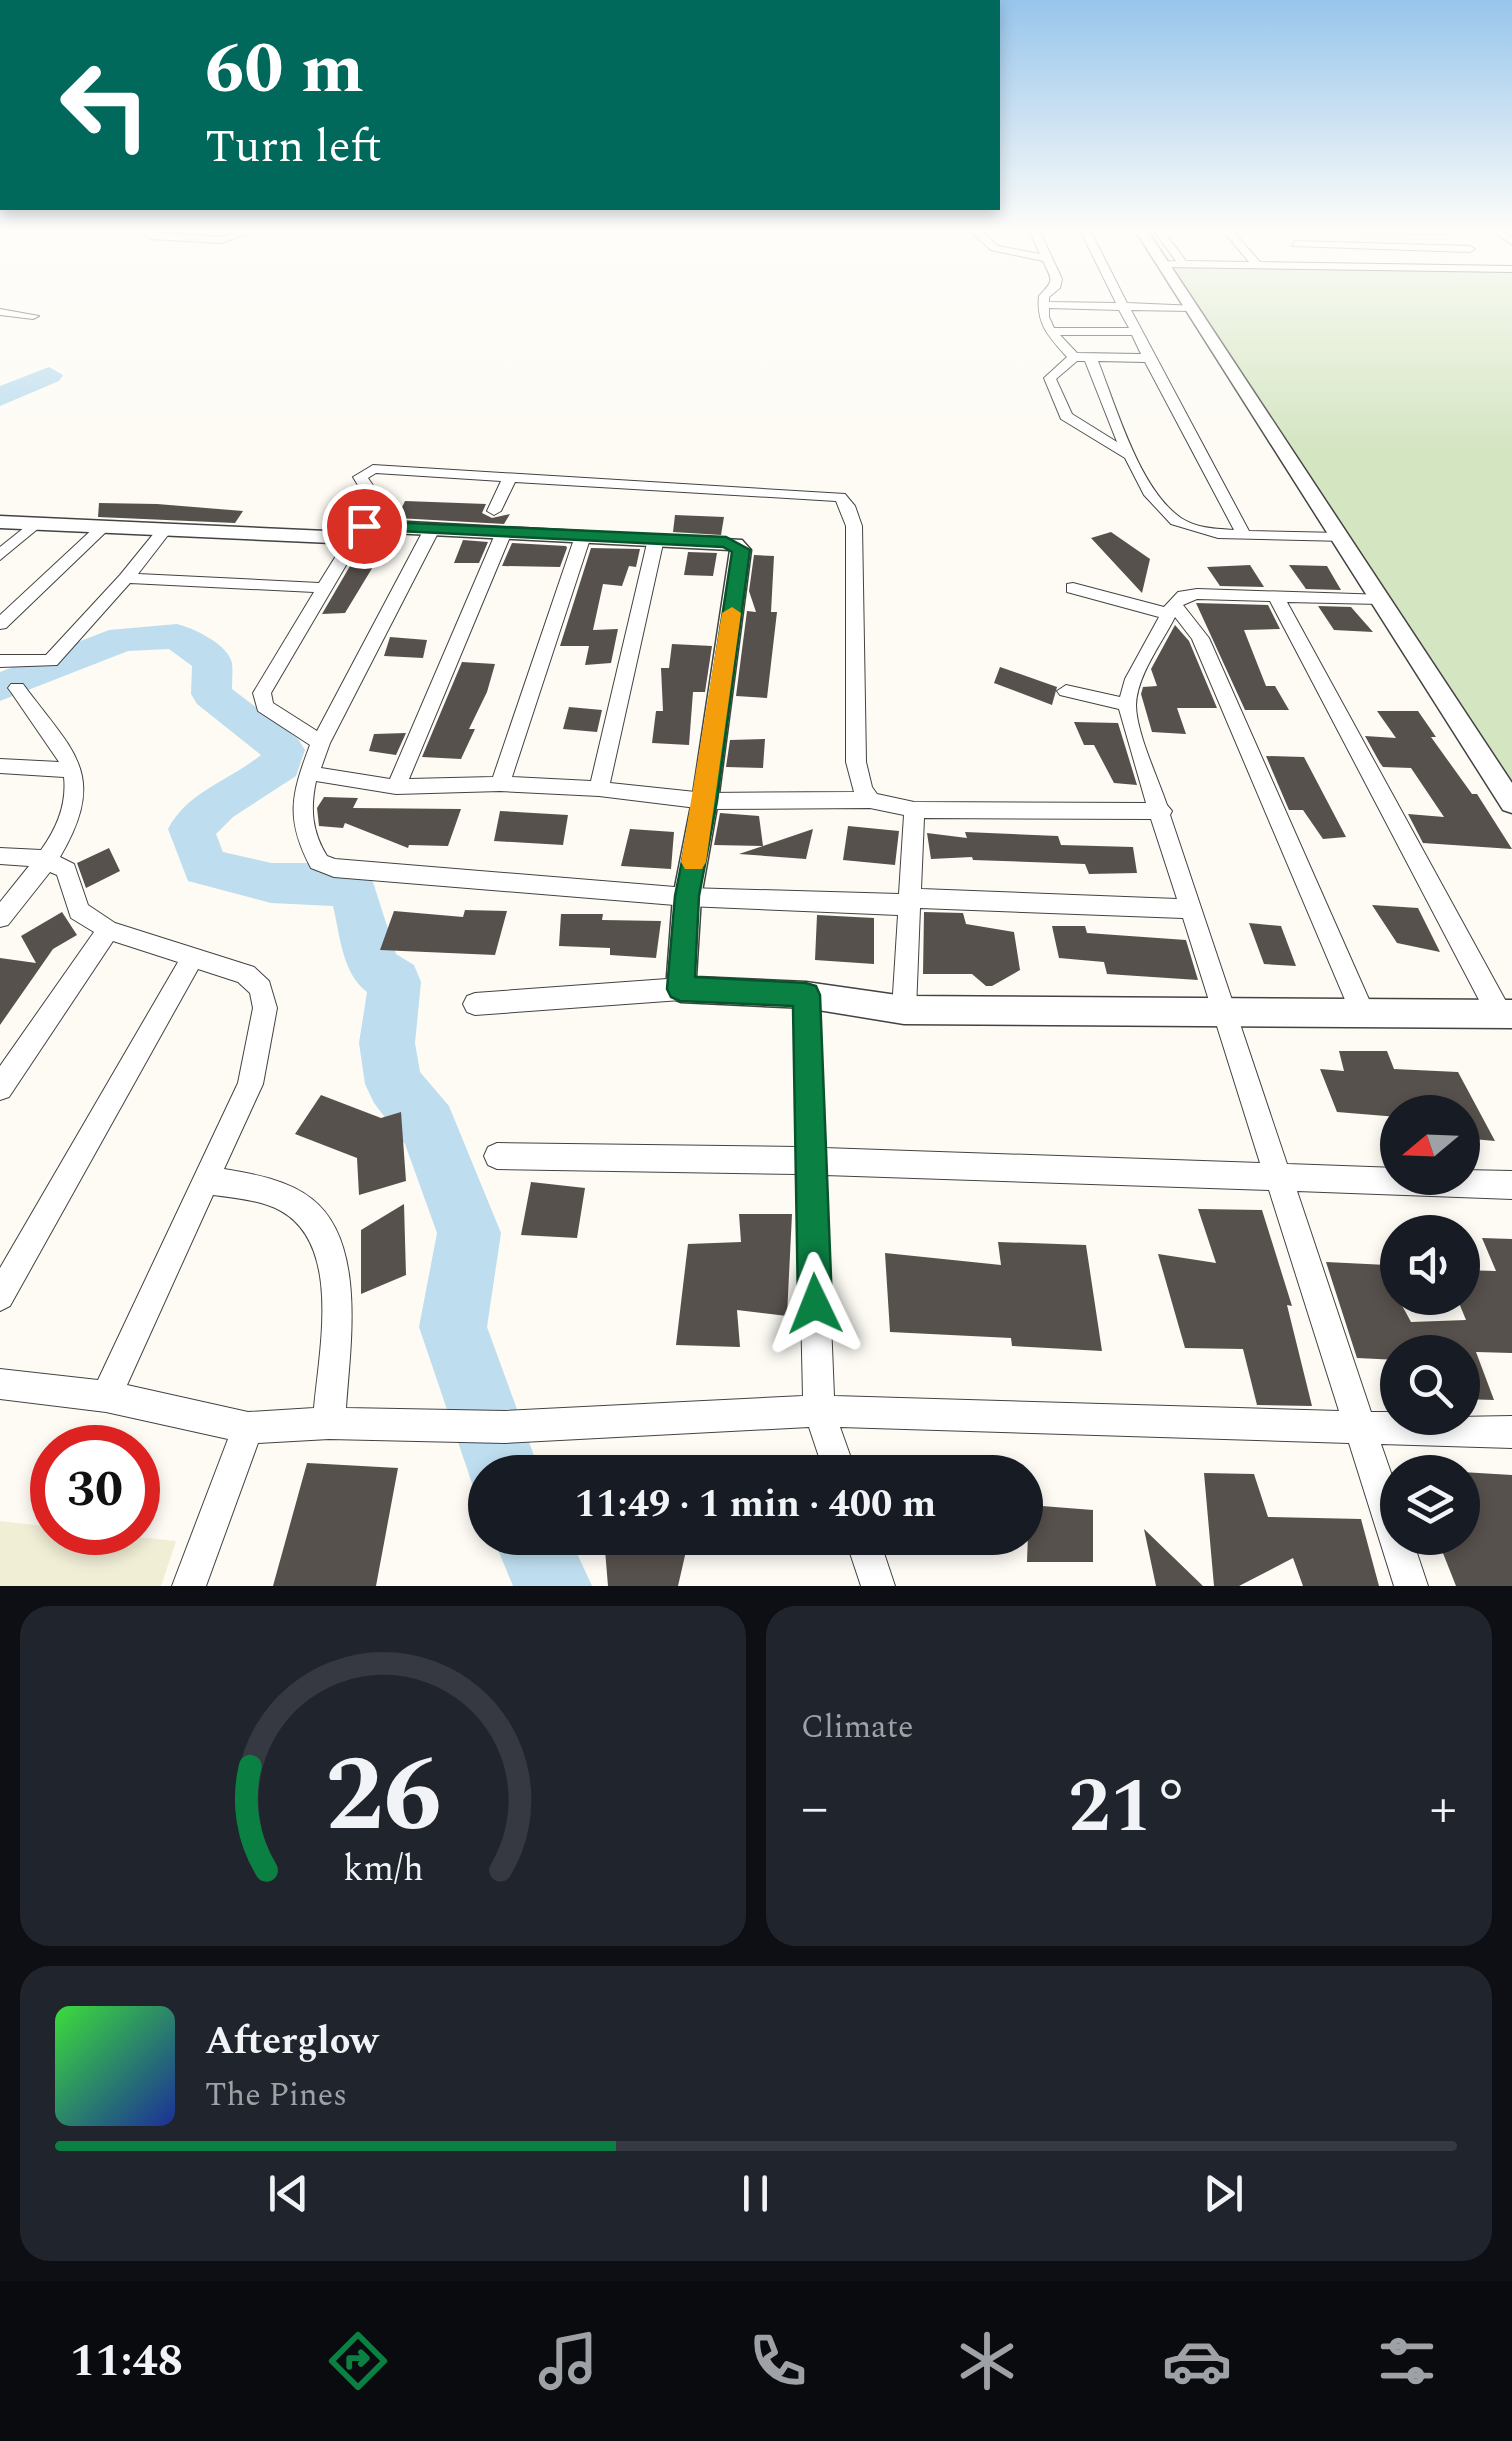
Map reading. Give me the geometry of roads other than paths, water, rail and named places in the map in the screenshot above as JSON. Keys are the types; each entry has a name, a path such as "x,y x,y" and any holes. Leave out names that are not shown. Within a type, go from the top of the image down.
{"street":[{"path":"1124,304 1244,536"},
{"path":"1190,304 1512,803"},
{"path":"1192,308 1043,305 1043,317 1050,331 1082,357 1146,484 1172,518 1210,534 1341,538"},
{"path":"0,312 32,316"},
{"path":"1050,331 1136,332"},
{"path":"1131,456 1062,412 1050,378 1082,357 1149,358"},
{"path":"320,743 261,700 262,693 377,501 360,478 368,470 840,498 848,506 854,526 856,762 862,788 870,800"},
{"path":"494,511 510,476"},
{"path":"0,522 164,530 504,532 726,542 741,550 705,801 687,896 680,989"},
{"path":"0,555 36,524"},
{"path":"0,624 103,527"},
{"path":"0,661 51,660 164,530"},
{"path":"432,530 320,743 301,798 303,830 320,862 334,868 687,896 1192,909"},
{"path":"396,787 504,532"},
{"path":"500,784 583,536"},
{"path":"599,789 656,539"},
{"path":"126,578 324,588"},
{"path":"1073,588 1172,609 1200,638 1363,1013"},
{"path":"476,1004 680,989 806,995 904,1010 1505,1014 1275,595"},
{"path":"1380,599 1184,596 1172,609 1134,678 1127,705 1221,1010 1410,1586"},
{"path":"0,918 45,858 74,809 73,770 14,689"},
{"path":"1066,691 1127,705"},
{"path":"0,766 73,770"},
{"path":"310,773 396,787 500,784 599,789 705,801 870,800 914,810 1162,812"},
{"path":"904,1010 914,810"},
{"path":"0,856 45,858 66,870 79,911 108,930 246,974 260,988 265,1008 250,1084 106,1396"},
{"path":"0,1088 108,930"},
{"path":"0,1296 194,955"},
{"path":"806,995 820,1410 835,1455"},
{"path":"497,1156 1512,1185"},
{"path":"206,1180 253,1187 285,1200 312,1218 328,1246 336,1280 329,1423"},
{"path":"0,1384 106,1396 248,1428 329,1423 505,1427 820,1410 1512,1432"},
{"path":"190,1586 248,1428"},
{"path":"868,1555 878,1586"}],"waterway":[{"path":"0,397 49,375"},
{"path":"0,687 123,639 177,636 212,661 211,694 283,750 281,765 217,805 191,829 205,867 271,883 327,883 355,893 374,967 395,982 387,1043 394,1084 428,1126 469,1233 453,1327 498,1455"},
{"path":"539,1555 553,1586"}]}
